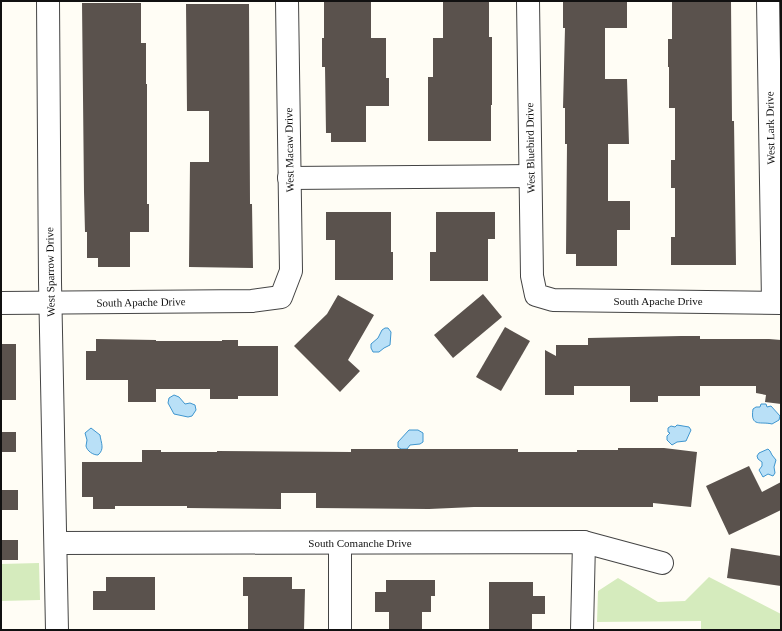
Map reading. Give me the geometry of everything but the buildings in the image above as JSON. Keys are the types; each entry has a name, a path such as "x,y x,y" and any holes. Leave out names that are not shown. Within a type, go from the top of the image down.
{"street":[{"name":"West Sparrow Drive","path":"48,1 50,303 57,630"},
{"name":"West Macaw Drive","path":"281,297 291,271 286,1"},
{"name":"West Bluebird Drive","path":"528,1 532,276 536,295"},
{"name":"West Lark Drive","path":"768,1 777,302"},
{"path":"290,178 530,176"},
{"name":"South Apache Drive","path":"536,295 553,300 777,302"},
{"name":"South Apache Drive","path":"1,303 252,301 281,297"},
{"path":"582,630 584,542"},
{"name":"South Comanche Drive","path":"56,543 584,542 662,563"},
{"path":"340,543 340,630"}],"green space":[{"path":"39,563 40,600 1,601 1,564"},
{"path":"709,577 781,614 781,630 701,630 701,621 597,622 598,591 618,578 658,602 685,601"}],"water":[{"path":"388,328 391,332 390,345 379,352 373,352 371,344 378,338 382,330"},
{"path":"174,395 179,397 185,404 190,403 195,405 196,410 192,416 188,417 174,414 168,403 169,398"},
{"path":"761,404 766,404 767,407 771,406 780,416 779,420 772,424 755,421 753,419 753,409 760,407"},
{"path":"677,425 689,427 691,430 686,441 677,442 672,445 667,440 667,436 670,433 668,432 668,428 671,426 675,427"},
{"path":"91,428 100,435 102,448 98,455 90,452 86,446 87,440 85,433"},
{"path":"409,430 418,430 423,433 423,442 420,444 410,445 407,449 401,449 398,447 398,442"},
{"path":"768,449 776,460 774,467 775,473 773,476 768,474 763,477 759,470 762,466 762,462 757,456 759,453"}]}
